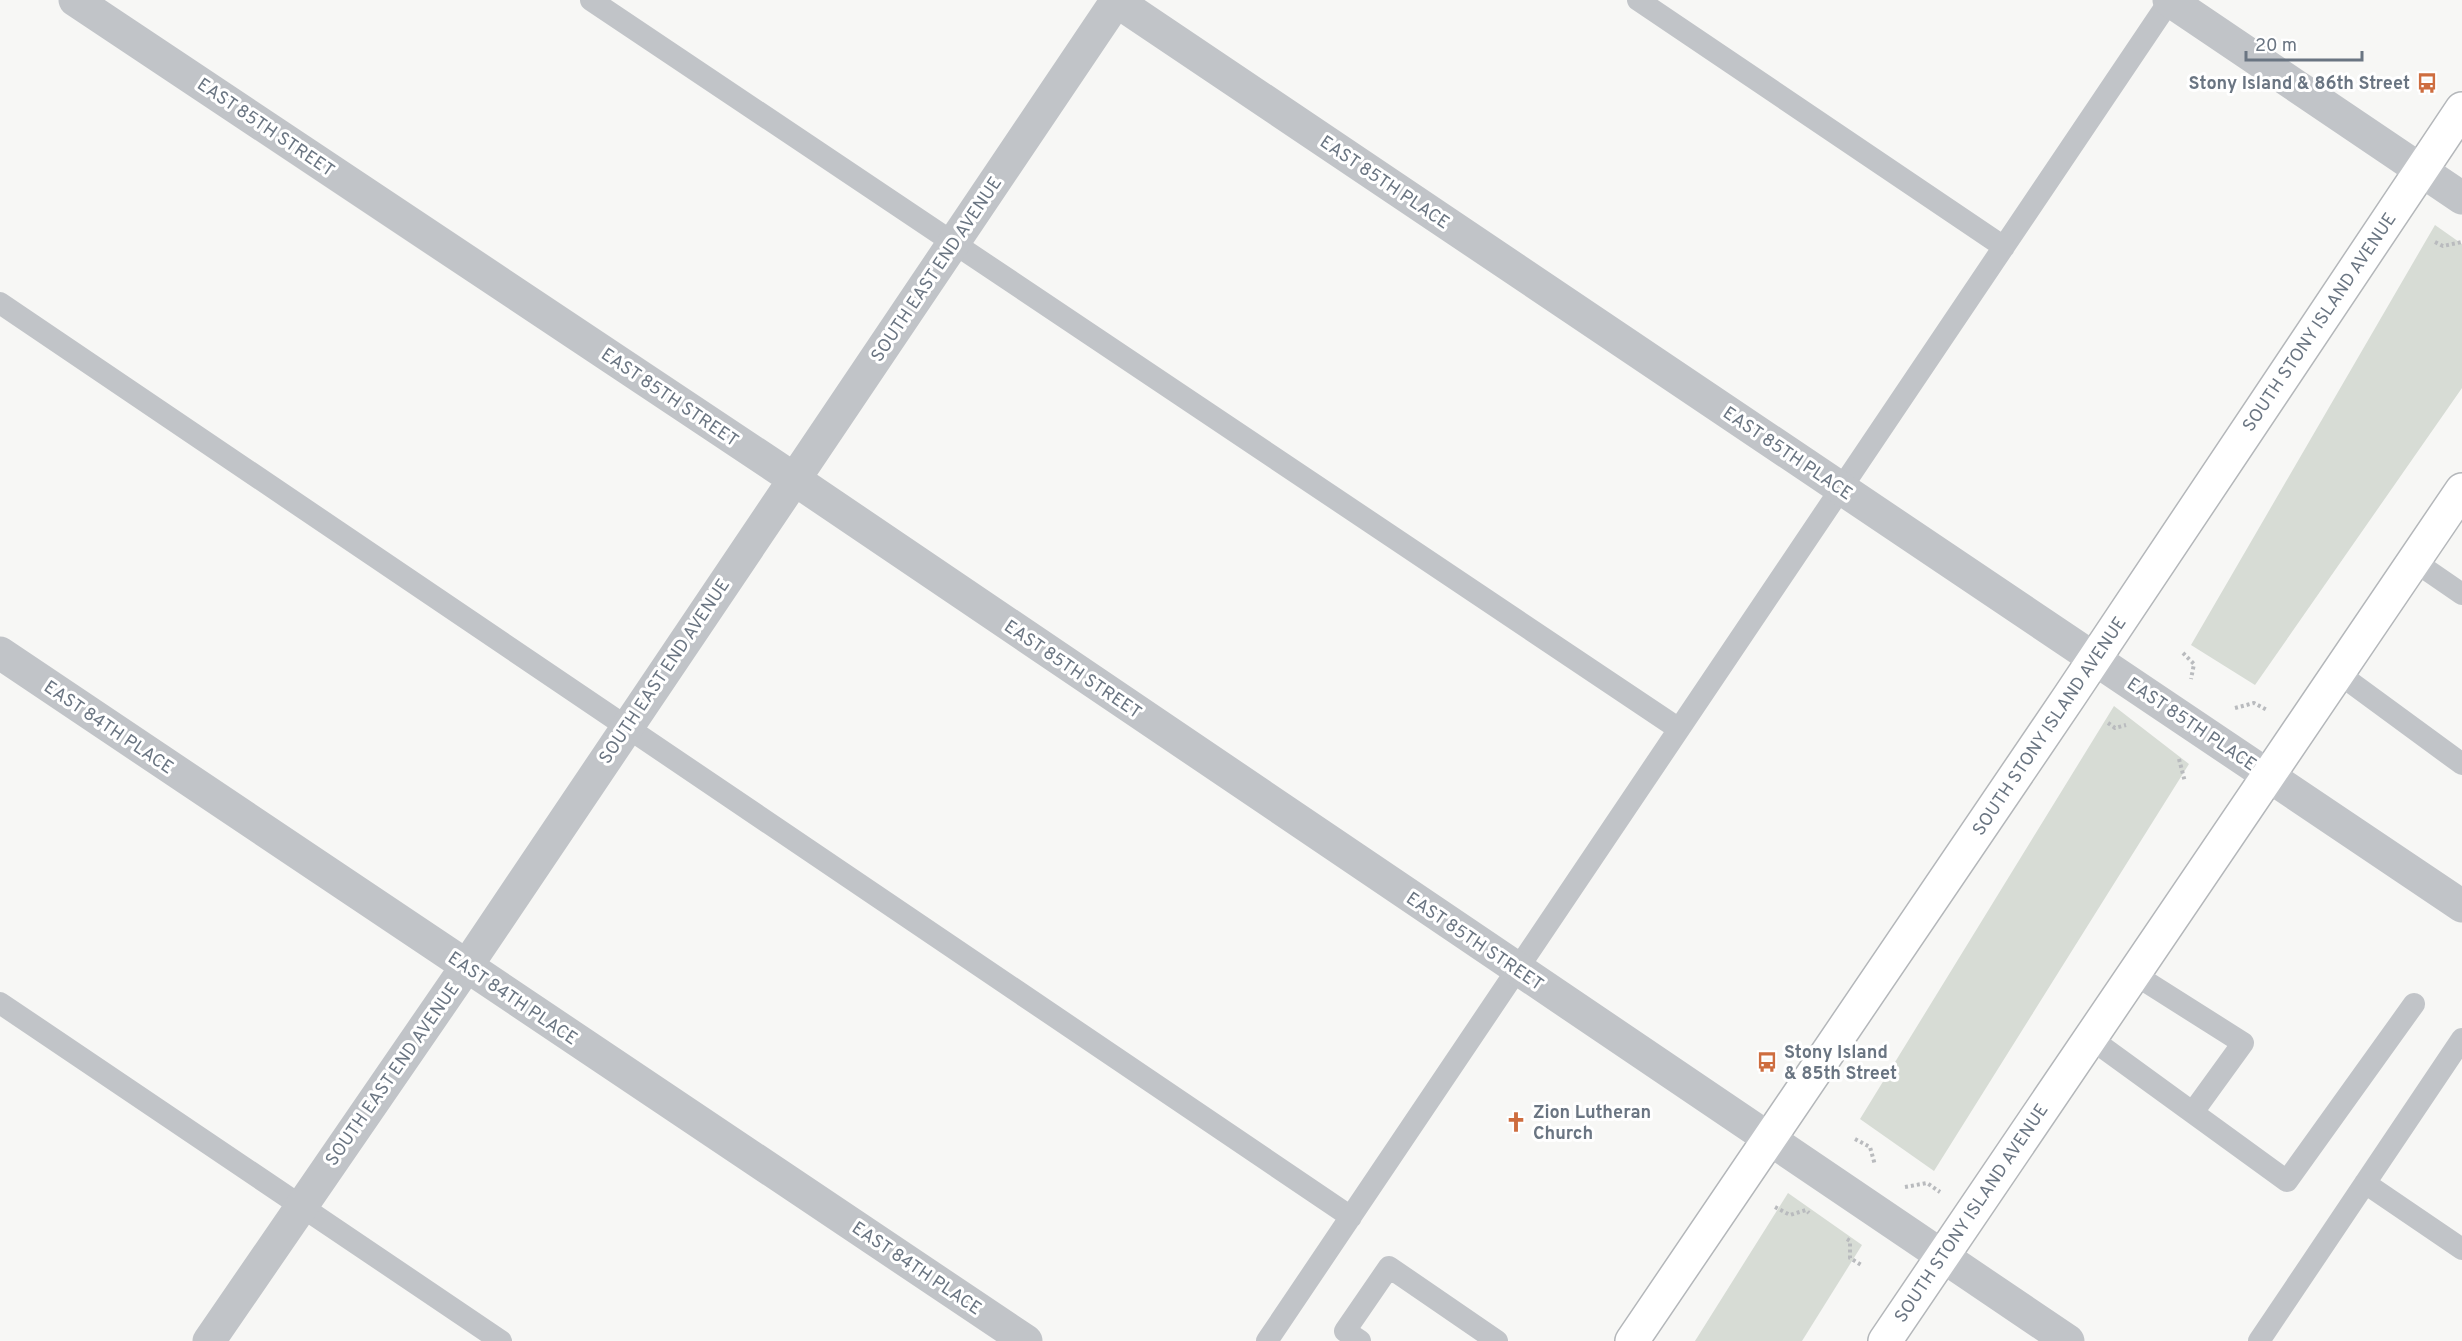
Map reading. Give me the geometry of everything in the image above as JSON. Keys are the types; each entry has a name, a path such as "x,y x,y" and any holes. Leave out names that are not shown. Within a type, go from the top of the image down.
{"highway":[{"name":"SOUTH STONY ISLAND AVENUE","path":"1632,1341 2095,659 2462,109"},
{"name":"SOUTH STONY ISLAND AVENUE","path":"1886,1341 1942,1255 2462,490"}],"street":[{"name":"EAST 85TH STREET","path":"75,0 794,479 2068,1341"},
{"name":"SOUTH EAST END AVENUE","path":"209,1341 466,967 1116,0"},
{"name":"EAST 85TH PLACE","path":"1116,0 1841,489 2461,903"},
{"path":"2169,0 2462,198"},
{"name":"EAST 84TH PLACE","path":"0,653 1026,1341"}],"lane":[{"path":"591,0 1679,729"},
{"path":"1638,0 2004,247"},
{"path":"1267,1341 2169,0"},
{"path":"0,303 1351,1217"},
{"path":"2414,561 2462,594"},
{"path":"2338,673 2462,764"},
{"path":"2134,974 2243,1043 2193,1112"},
{"path":"0,1003 501,1341"},
{"path":"2090,1038 2287,1181 2414,1004"},
{"path":"2259,1341 2462,1039"},
{"path":"2365,1183 2462,1249"},
{"path":"1360,1341 1346,1331 1389,1267 1491,1340"}],"path":[{"path":"2435,242 2443,246 2462,242"},
{"path":"2183,653 2194,664 2191,679 2200,685"},
{"path":"2228,703 2236,710 2254,703 2266,710"},
{"path":"1855,1139 1870,1147 1874,1165 1882,1170"},
{"path":"1898,1182 1906,1187 1927,1183 1940,1192"},
{"path":"1775,1207 1790,1215 1806,1210 1815,1216"},
{"path":"1841,1235 1850,1241 1850,1257 1863,1266"}],"shaded area":[{"path":"2435,225 2462,244 2462,388 2255,685 2191,645"},
{"path":"2114,706 2189,764 1934,1171 1860,1119"},
{"path":"1788,1193 1862,1245 1802,1341 1695,1341"}],"place":[{"name":"Stony Island & 86th Street","path":"2427,83"},
{"name":"Stony Island & 85th Street","path":"1767,1062"},
{"name":"Zion Lutheran Church","path":"1516,1122"}]}
